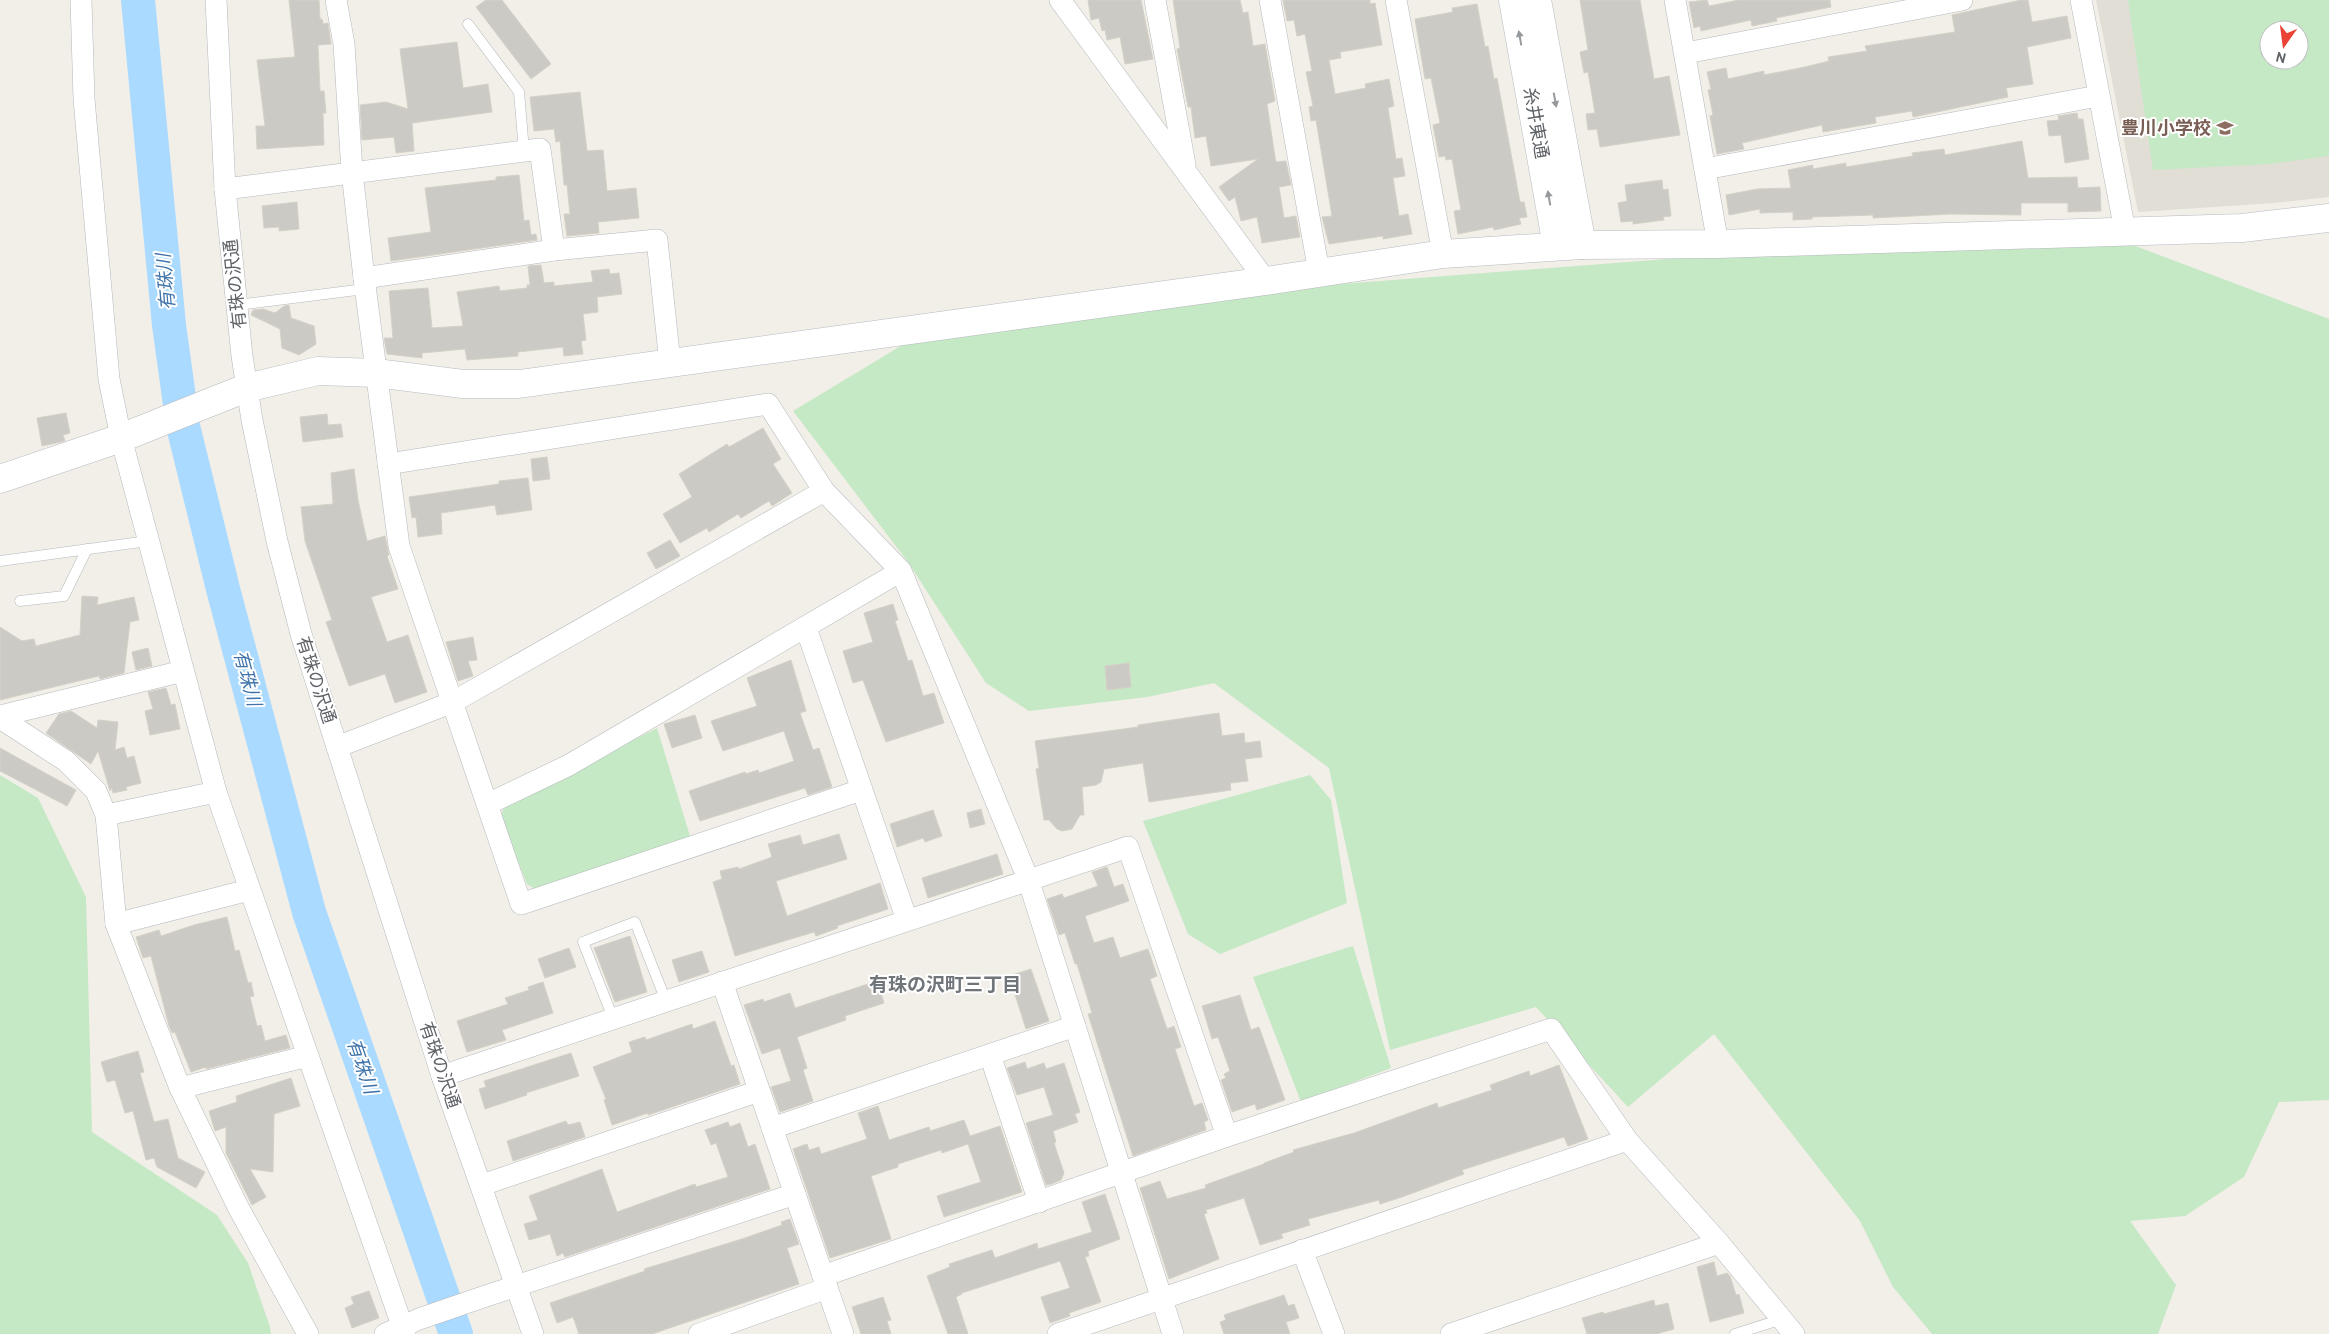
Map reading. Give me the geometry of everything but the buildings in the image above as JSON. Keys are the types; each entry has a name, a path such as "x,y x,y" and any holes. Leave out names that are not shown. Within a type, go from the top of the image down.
{"street":[{"path":"81,0 84,99 109,378 133,432 148,540 216,792 403,1329 483,1297 795,1194"},
{"name":"有珠の沢通","path":"216,0 226,190 246,388 282,560 301,634 442,1076 533,1334"},
{"path":"336,0 344,44 352,172 364,284 399,546 521,904 861,790"},
{"path":"1060,0 1266,281"},
{"path":"1155,0 1186,170"},
{"path":"1270,0 1319,272"},
{"path":"1396,0 1443,254"},
{"name":"糸井東通","path":"1513,0 1569,245"},
{"name":"糸井東通","path":"1537,0 1569,245"},
{"path":"1675,0 1686,53 1718,244"},
{"path":"1686,53 1962,0"},
{"path":"2081,0 2125,231"},
{"path":"1705,169 2098,96"},
{"path":"226,190 352,172 540,149 554,250"},
{"path":"0,479 133,432 246,388 318,372 376,373 462,384 519,384 1266,281 1443,254 1569,245 1718,244 2242,228 2329,218"},
{"path":"364,284 554,250 657,240 670,363"},
{"path":"388,464 768,404 824,491 901,571 1028,879 1173,1334"},
{"path":"337,747 453,702 824,491"},
{"path":"488,804 569,765 901,571"},
{"path":"806,628 907,920"},
{"path":"0,717 183,671"},
{"path":"0,717 66,761 96,791 106,814 116,924 180,1088 238,1206 308,1334"},
{"path":"106,814 216,792"},
{"path":"442,1076 1128,847 1227,1136"},
{"path":"116,924 249,890"},
{"path":"722,982 843,1334"},
{"path":"772,1128 1076,1026"},
{"path":"699,1334 825,1282 1039,1202 1227,1136 1551,1029 1627,1140 1720,1243 1788,1327"},
{"path":"990,1055 1039,1202"},
{"path":"180,1088 308,1056"},
{"path":"482,1185 759,1091"},
{"path":"1058,1334 1627,1140"},
{"path":"1451,1334 1720,1243"},
{"path":"1302,1250 1334,1334"}],"lane":[{"path":"468,24 519,92 524,151"},
{"path":"237,305 364,284"},
{"path":"0,561 148,540"},
{"path":"20,601 64,596 87,549"},
{"path":"613,1018 583,942 635,922 666,1001"},
{"path":"1734,1334 1788,1327"}],"shaded area":[{"name":"豊川小学校","path":"2096,0 2329,0 2329,197 2274,203 2138,212"}],"green space":[{"name":"豊川小学校","path":"2128,0 2329,0 2329,156 2270,164 2153,170"},
{"path":"2085,227 2329,319 2329,1100 2279,1102 2244,1177 2185,1216 2130,1221 2176,1285 2158,1334 1932,1334 1893,1287 1860,1221 1714,1034 1628,1107 1536,1007 1390,1050 1329,768 1214,683 1147,697 1029,711 986,683 908,562 793,411 904,344 1315,286"},
{"path":"657,728 690,836 535,889 527,884 500,818 505,805"},
{"path":"0,775 38,798 86,897 92,1132 217,1215 248,1263 271,1334 0,1334"},
{"path":"1310,775 1331,800 1347,903 1220,954 1188,934 1143,821"},
{"path":"1353,946 1391,1068 1301,1102 1253,977"}],"waterway":[{"name":"有珠川","path":"138,0 169,325 183,426 223,589 309,912 456,1334"}],"place":[{"name":"豊川小学校","path":"2225,128"}],"district":[{"name":"有珠の沢町三丁目","path":"945,984"}]}
